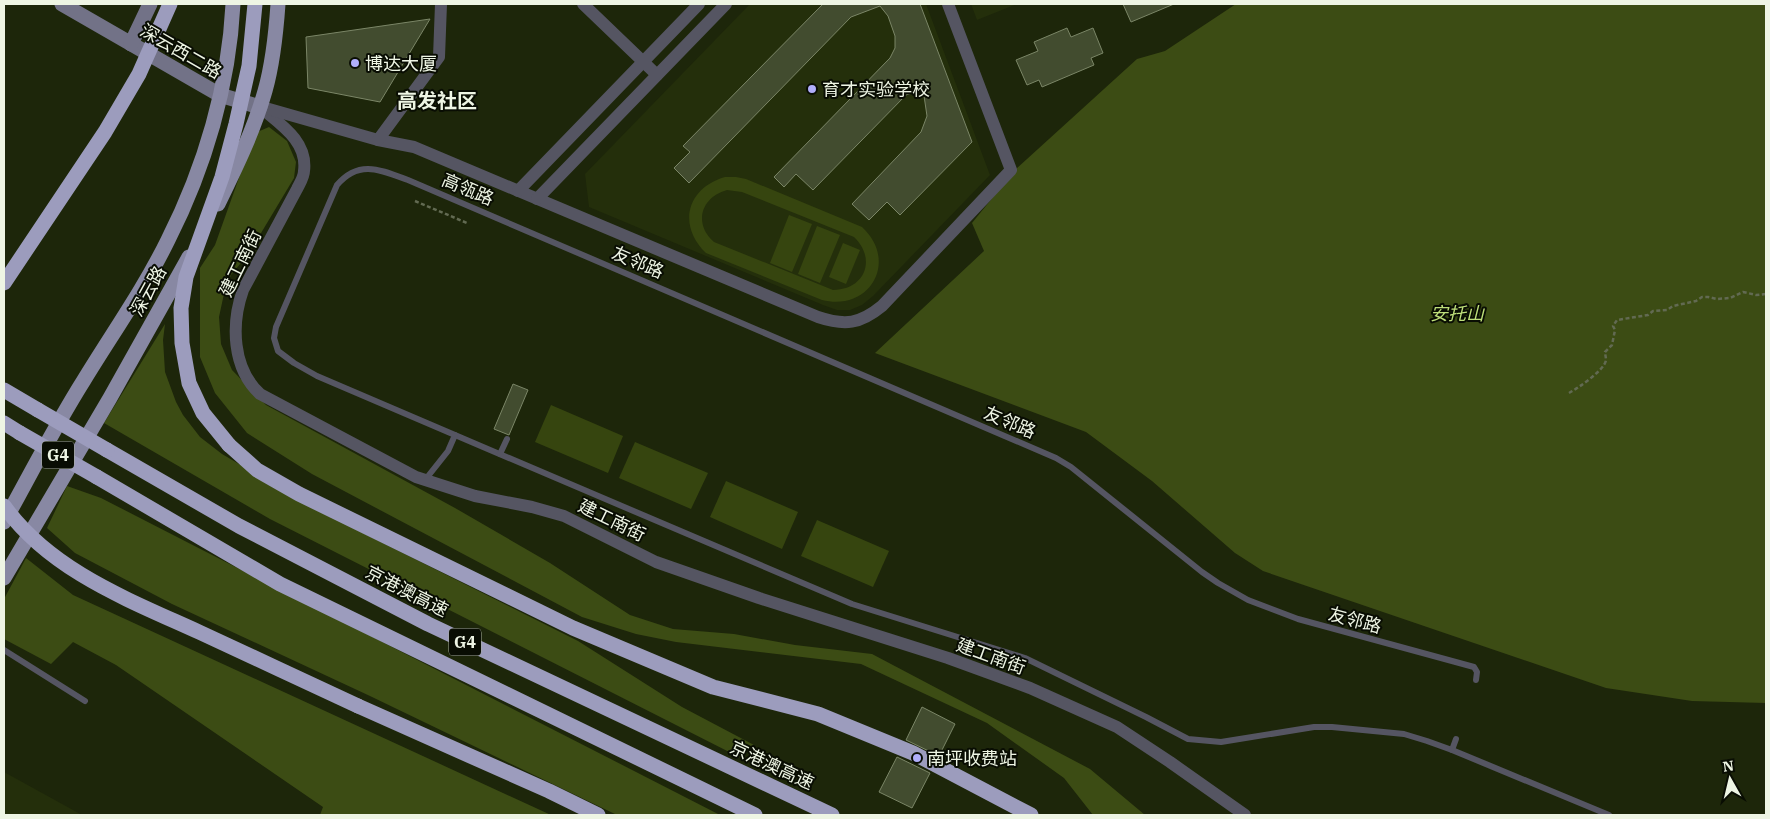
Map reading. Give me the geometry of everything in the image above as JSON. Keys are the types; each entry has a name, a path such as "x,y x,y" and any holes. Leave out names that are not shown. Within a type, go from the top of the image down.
{"highway":[{"path":"4,283 130,91 170,4"},
{"path":"255,4 249,66 236,124 222,177 186,277 181,308 182,343 189,383 203,413 229,445 257,470 299,494 573,628 713,687 818,714 914,752 1032,815"},
{"name":"京港澳高速","path":"4,390 240,526 428,624 832,815"},
{"name":"G4","path":"4,423 280,584 754,815"},
{"path":"4,506 18,526 45,550 79,574 129,600 598,815"}],"main road":[{"name":"深云路","path":"4,522 82,382 146,280 168,241 198,171 220,95 228,57 233,4"},
{"name":"深云路","path":"4,578 110,398 216,208 244,148 260,107 272,57 278,4"}],"street":[{"name":"深云西二路","path":"62,4 220,95 260,107"},
{"path":"131,44 150,4"},
{"path":"378,140 439,57 441,4"},
{"path":"583,4 657,75"},
{"path":"518,191 700,4"},
{"path":"537,199 726,4"},
{"path":"260,107 378,140 414,147 818,317 835,323 852,322 868,317 882,306 1011,170 948,4"},
{"name":"建工南街","path":"260,107 295,138 304,154 304,172 298,189 243,290 235,319 235,340 242,366 251,385 260,394 425,480 475,496 564,516 656,562 759,598 948,658 1030,688 1117,727 1244,815"}],"lane":[{"name":"高瓴路","path":"515,226 385,172 366,168 349,173 337,185 276,327 274,338 278,351 317,376 852,604 1011,653 1040,664 1188,739 1221,742 1314,727 1404,734 1452,750 1609,815"},
{"name":"友邻路","path":"515,226 1056,458 1071,467 1202,572 1248,600 1298,619 1474,668 1477,672 1476,680"},
{"path":"425,480 448,451 455,434"},
{"path":"500,454 507,439"},
{"path":"4,650 85,701"},
{"path":"1452,750 1456,739"}],"path":[{"path":"415,201 466,223"},
{"path":"1569,393 1587,381 1604,365 1606,360 1605,352 1612,344 1615,330 1613,326 1617,320 1648,315 1653,311 1667,310 1673,306 1696,301 1702,297 1730,298 1743,292 1756,295 1766,294"}],"shaded area":[{"name":"育才实验学校","path":"750,4 926,4 990,175 873,296 862,305 850,310 837,310 823,305 589,207 585,174"},
{"path":"971,4 1017,4 977,20"},
{"path":"725,177 746,179 862,227 873,240 878,254 878,268 874,281 866,291 854,298 839,302 822,300 706,253 691,231 689,220 690,209 695,198 712,182","holes":["727,190 742,192 854,237 865,255 866,263 860,279 844,289 833,290 714,242 707,235 702,219 706,205 711,199"]},
{"path":"789,215 812,224 792,272 770,263"},
{"path":"817,226 840,235 820,283 798,274"},
{"path":"843,243 860,250 846,284 829,277"},
{"path":"551,405 623,436 608,473 535,442"},
{"path":"635,442 708,473 691,509 619,478"},
{"path":"726,481 798,512 782,549 710,517"},
{"path":"817,520 889,551 873,587 801,556"},
{"path":"4,772 82,815 4,815"}],"green space":[{"name":"安托山","path":"1236,4 1766,4 1766,703 1692,701 1606,688 1263,571 1235,553 1152,481 1086,432 875,353 984,251 972,223 1016,169 1137,59 1165,51"},
{"path":"269,127 287,141 296,162 294,178 249,253 231,275 225,289 219,317 221,344 232,370 266,405 455,508 550,563 630,615 673,629 734,634 795,645 872,654 1090,769 1145,815 1093,815 1064,778 987,723 861,664 676,642 636,634 582,617 312,474 247,433 215,393 200,357 200,268 215,245 255,133"},
{"path":"165,324 163,340 165,372 176,402 183,415 200,437 222,454 321,512 578,641 682,707 754,745 741,758 270,519 104,423"},
{"path":"67,486 101,498 720,815 617,815 370,696 172,604 75,553 47,528"},
{"path":"26,558 73,595 551,815 320,815 323,807 116,665 73,642 51,664 4,639 4,599"}],"building":[{"path":"823,4 920,4 972,142 900,215 887,202 869,220 852,204 921,132 927,116 923,89 906,95 813,190 796,174 784,187 774,177 890,58 895,48 895,36 888,16 880,6 851,17 689,183 674,168 690,152 683,146"},
{"path":"1123,4 1174,4 1131,22"},
{"name":"博达大厦","path":"430,19 380,102 308,88 306,37"},
{"path":"1067,28 1071,37 1093,28 1103,53 1091,58 1094,65 1042,87 1039,80 1027,85 1016,60 1038,51 1034,42"},
{"path":"513,384 528,390 509,435 494,429"},
{"path":"922,707 955,724 939,756 906,740"},
{"path":"897,757 930,773 912,808 879,792"}],"place":[{"name":"博达大厦","path":"355,63"},
{"name":"育才实验学校","path":"812,89"},
{"name":"南坪收费站","path":"917,758"}],"district":[{"name":"高发社区","path":"437,100"}]}
